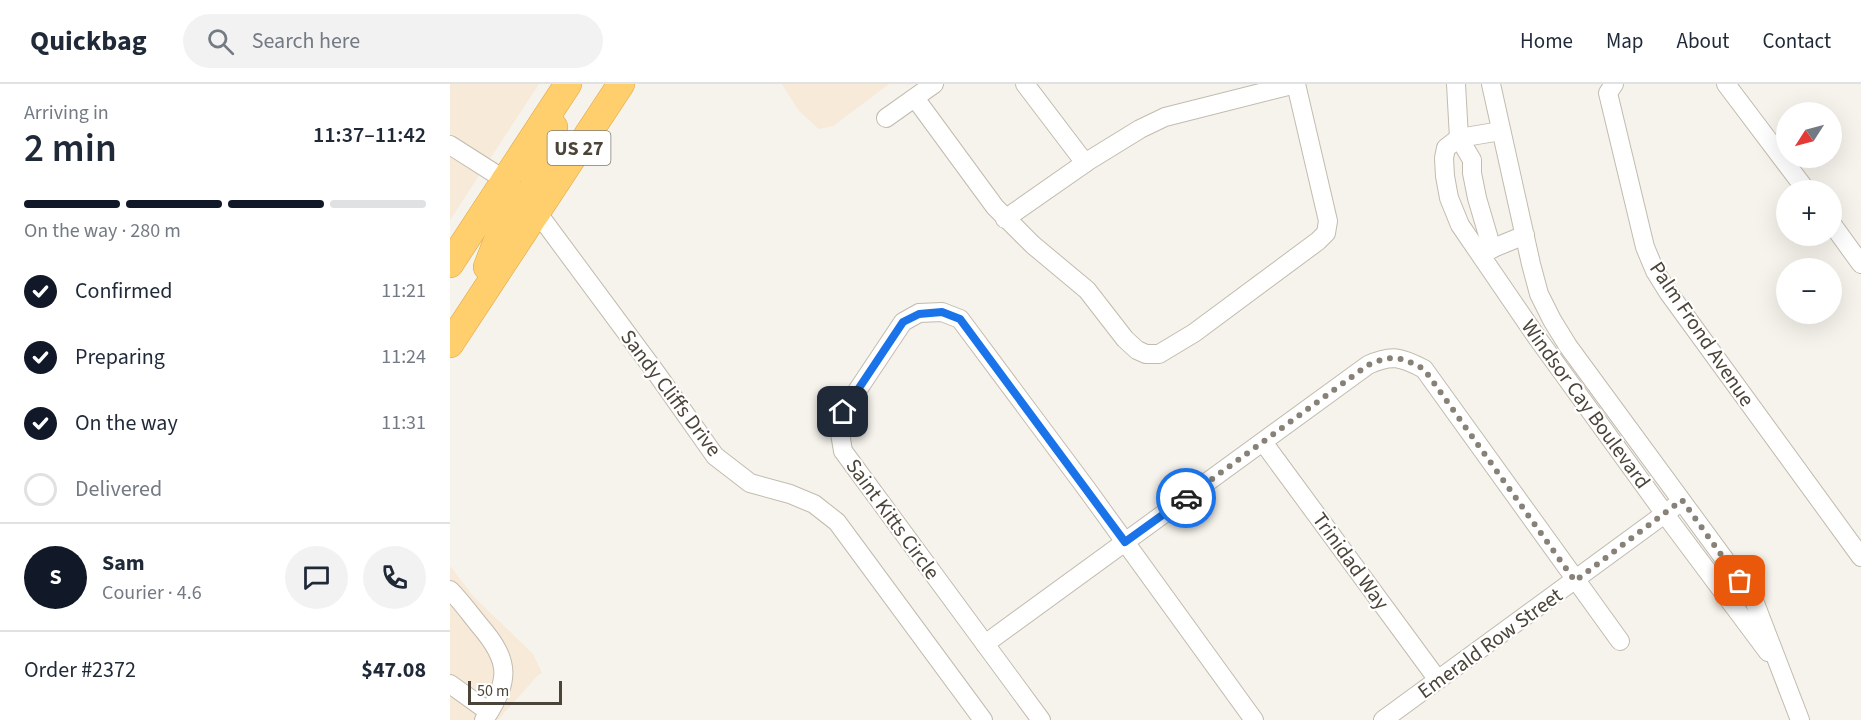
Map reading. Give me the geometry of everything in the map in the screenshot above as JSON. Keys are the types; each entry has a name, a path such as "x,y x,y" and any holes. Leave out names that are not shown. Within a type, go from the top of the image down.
{"highway":[{"name":"US 27","path":"450,264 570,84"},
{"path":"537,212 532,197 532,181 570,84"},
{"name":"US 27","path":"450,344 621,84"},
{"path":"468,316 510,207 511,194 505,180"}],"street":[{"path":"886,118 934,84"},
{"path":"1025,84 1084,164"},
{"path":"915,98 1005,219 1087,290 1125,339 1137,350 1146,354 1159,354 1194,333 1318,241 1326,233 1328,221 1296,84 1165,117 1140,129 1084,164 1005,219"},
{"name":"Windsor Cay Boulevard","path":"1456,84 1459,138 1472,160 1472,173 1486,251"},
{"name":"Windsor Cay Boulevard","path":"1491,84 1539,294 1568,346 1753,598 1800,720"},
{"name":"Palm Frond Avenue","path":"1614,84 1608,93 1645,247 1655,271 1861,557"},
{"path":"1726,84 1798,180"},
{"path":"1459,138 1501,131"},
{"name":"Windsor Cay Boulevard","path":"1459,138 1446,148 1444,158 1449,198 1460,225 1486,251 1665,514 1780,668"},
{"path":"450,145 505,180"},
{"name":"Sandy Cliffs Drive","path":"537,212 716,456 750,483 790,494 814,504 837,522 983,720"},
{"path":"1486,251 1525,235"},
{"path":"1842,238 1861,264"},
{"name":"Saint Kitts Circle","path":"1041,720 843,451 840,433 843,412 903,322 919,314 942,312 960,319 1254,720"},
{"path":"985,644 1368,365 1384,358 1404,358 1424,369 1620,641"},
{"name":"Trinidad Way","path":"1263,442 1438,680"},
{"name":"Emerald Row Street","path":"1383,720 1575,581 1682,500"},
{"path":"450,590 492,640 504,665 502,688 486,716 450,684"},
{"name":"Sandy Cliffs Drive","path":"969,702 974,720"}],"shaded area":[{"path":"450,84 539,84 450,220"},
{"path":"782,84 889,84 833,126 819,129 799,111"},
{"path":"450,566 473,596 533,654 542,673 498,720 450,720"}],"way so far":[{"path":"1186,498 1368,365 1384,358 1404,358 1424,369 1575,581 1682,500 1740,581"}],"route":[{"path":"843,412 903,322 919,314 942,312 960,319 1125,542 1186,498"}]}
